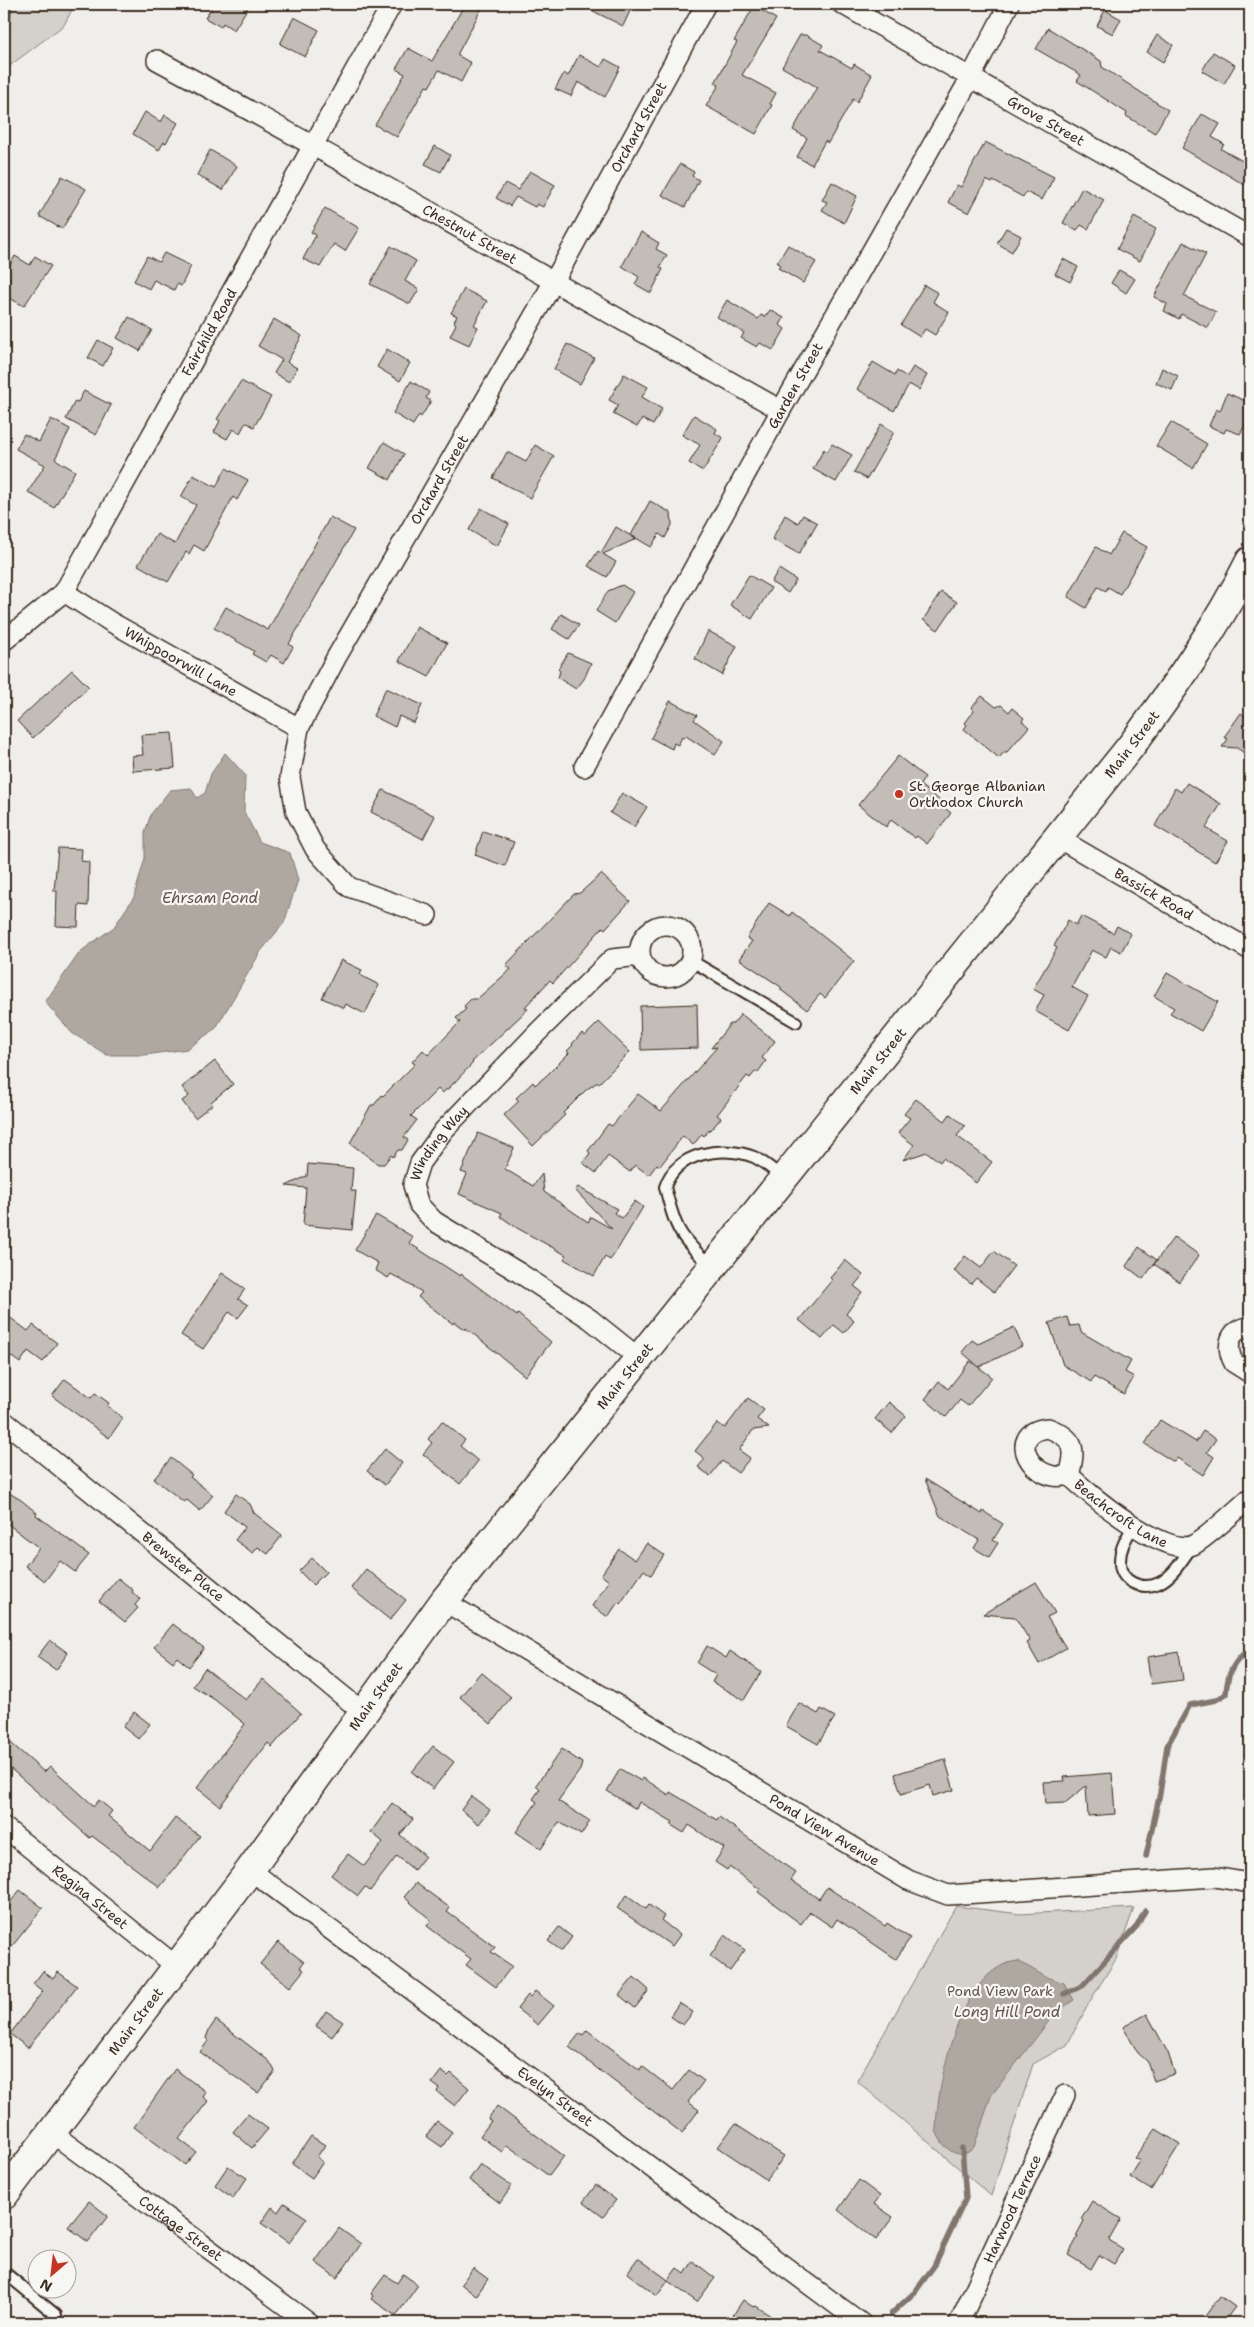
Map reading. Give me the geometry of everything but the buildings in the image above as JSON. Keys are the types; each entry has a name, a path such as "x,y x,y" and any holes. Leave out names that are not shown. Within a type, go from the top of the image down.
{"main road":[{"name":"Main Street","path":"4,2195 250,1870 299,1799 364,1713 444,1601 1132,746 1181,678 1234,594 1250,561"}],"street":[{"name":"Fairchild Road","path":"4,641 64,592 392,4"},
{"name":"Orchard Street","path":"427,916 349,887 315,849 296,812 290,777 300,728 336,658 553,283 706,4"},
{"name":"Grove Street","path":"842,4 1250,237"},
{"name":"Garden Street","path":"584,767 782,410 971,76 1009,4"},
{"name":"Chestnut Street","path":"157,60 314,144 553,283 782,410"},
{"name":"Whippoorwill Lane","path":"64,592 111,622 300,728"},
{"name":"Bassick Road","path":"1058,838 1250,950"},
{"path":"673,926 687,935 690,943 690,960 679,973 670,976 660,976 651,972 640,956 643,939 655,927 673,926"},
{"name":"Winding Way","path":"640,956 612,959 538,1032 444,1130 420,1163 413,1185 419,1205 434,1221 518,1272 582,1314 640,1359"},
{"path":"1250,1327 1238,1330 1232,1336 1228,1345 1229,1354 1234,1363 1250,1373"},
{"name":"Brewster Place","path":"4,1421 364,1713"},
{"name":"Beachcroft Lane","path":"1069,1475 1112,1510 1134,1525 1174,1547 1192,1545"},
{"path":"1192,1545 1250,1498"},
{"name":"Pond View Avenue","path":"444,1601 908,1880 948,1895 1214,1877 1250,1883"},
{"name":"Regina Street","path":"4,1827 177,1967"},
{"name":"Evelyn Street","path":"250,1870 862,2323"},
{"name":"Harwood Terrace","path":"960,2323 1065,2095"},
{"name":"Cottage Street","path":"52,2133 309,2323"}],"lane":[{"path":"690,960 796,1022"},
{"path":"713,1268 686,1243 676,1228 666,1187 674,1168 705,1153 727,1151 754,1158 784,1178"},
{"path":"1134,1525 1124,1541 1119,1563 1124,1576 1134,1584 1148,1587 1161,1583 1172,1572 1192,1545"},
{"path":"4,2272 56,2315 50,2323"}],"green space":[{"path":"4,4 75,4 64,25 4,70"},
{"name":"Pond View Park","path":"956,1906 1020,1914 1134,1908 1116,1959 1090,2001 1067,2045 1033,2064 991,2196 857,2081"}],"water":[{"path":"4,4 12,4 11,18 4,44"},
{"name":"Ehrsam Pond","path":"225,753 245,775 244,812 260,842 290,853 298,880 284,923 261,951 216,1028 187,1049 145,1055 107,1055 72,1033 45,1002 80,952 114,927 134,897 145,858 145,832 151,814 170,790 191,788 197,798 205,793 211,774"},
{"name":"Long Hill Pond","path":"1018,1961 1046,1977 1064,1983 1074,2000 1055,2013 991,2096 974,2147 968,2152 957,2154 946,2147 936,2130 937,2110 947,2058 967,2005 981,1983 998,1968"}],"waterway":[{"path":"1146,1856 1160,1793 1167,1746 1190,1705 1216,1700 1226,1694 1232,1668 1250,1648"},
{"path":"1064,1994 1082,1986 1137,1926 1145,1911"},
{"path":"891,2314 915,2292 934,2266 966,2198 962,2148"}],"place":[{"name":"St. George Albanian Orthodox Church","path":"899,794"}]}
